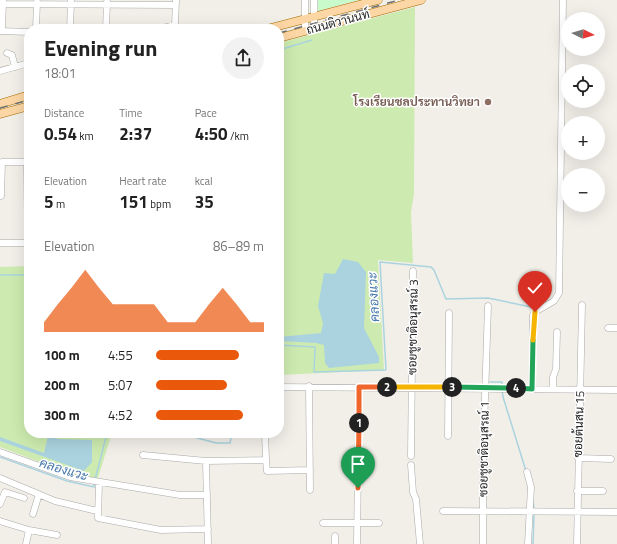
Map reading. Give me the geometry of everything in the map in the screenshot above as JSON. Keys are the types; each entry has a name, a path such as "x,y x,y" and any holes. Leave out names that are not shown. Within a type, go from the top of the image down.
{"main road":[{"name":"ถนนติวานนท์","path":"284,25 378,0"},
{"name":"ถนนติวานนท์","path":"284,37 421,0"},
{"path":"0,104 24,97"},
{"path":"0,114 24,107"}],"street":[{"path":"305,0 304,19 310,29"},
{"path":"310,29 313,17 314,0"},
{"path":"532,389 534,314 554,301 559,293 563,0"},
{"path":"24,32 1,31 2,2 176,2 175,24"},
{"path":"36,24 37,2"},
{"path":"70,2 70,24"},
{"path":"106,24 107,2"},
{"path":"7,53 12,56 15,67"},
{"path":"0,71 24,64"},
{"path":"0,196 2,162 24,162"},
{"path":"0,243 24,243"},
{"name":"ซอยชูชาติอนุสรณ์ 3","path":"411,456 413,271"},
{"name":"ซอยต้นสน 15","path":"577,544 582,305"},
{"name":"ซอยชูชาติอนุสรณ์ 1","path":"483,544 485,388 488,306"},
{"path":"448,436 447,387 449,313"},
{"path":"608,328 617,328"},
{"path":"553,388 553,378 556,369 557,332"},
{"path":"309,386 310,490"},
{"path":"284,387 580,388 617,390"},
{"path":"357,544 359,387"},
{"path":"265,438 267,471 310,470"},
{"path":"0,452 70,477 180,495 207,495"},
{"path":"143,455 206,460 266,460"},
{"path":"578,458 611,459"},
{"path":"206,460 208,544"},
{"path":"411,465 416,498 420,544"},
{"path":"527,472 534,511 528,544"},
{"path":"0,478 55,501 97,511"},
{"path":"96,482 97,516 100,518 161,530 208,529"},
{"path":"578,491 603,491"},
{"path":"0,504 5,492 24,498"},
{"path":"33,514 39,494"},
{"path":"443,511 617,512"},
{"path":"0,521 29,530 57,535"},
{"path":"323,523 379,523"},
{"path":"26,544 29,530"},
{"path":"335,536 335,544"}],"green space":[{"path":"318,0 358,0 318,11"},
{"path":"415,7 414,194 411,212 413,263 378,260 384,370 284,375 284,42"},
{"path":"24,266 24,438 110,438 97,481 79,477 0,447 0,267"}],"water":[{"path":"343,259 358,262 366,272 364,328 379,357 379,363 329,368 325,363 324,345 316,343 284,341 284,337 321,333 323,323 318,306 324,273 335,274"},
{"path":"0,437 44,453 48,438 92,440 92,462 84,471 0,441"}],"waterway":[{"path":"284,48 312,40"},
{"name":"คลองแวะ","path":"284,345 315,347 314,372 386,370 380,262 431,267 434,270 446,299 488,298 531,307"},
{"path":"0,275 24,275"},
{"name":"คลองแวะ","path":"490,382 502,382 502,387"},
{"name":"คลองแวะ","path":"502,390 526,471"},
{"name":"คลองแวะ","path":"95,480 106,438"},
{"name":"คลองแวะ","path":"198,438 216,443 230,443 231,438"},
{"name":"คลองแวะ","path":"0,457 67,481 94,487 94,483"},
{"name":"คลองแวะ","path":"533,500 534,510"},
{"name":"คลองแวะ","path":"533,544 534,514"}],"railway":[{"path":"284,32 399,0"},
{"path":"0,108 24,101"}],"place":[{"name":"โรงเรียนชลประทานวิทยา","path":"488,102"}],"route":[{"path":"358,488 359,387 532,389 533,315 535,312"}]}
